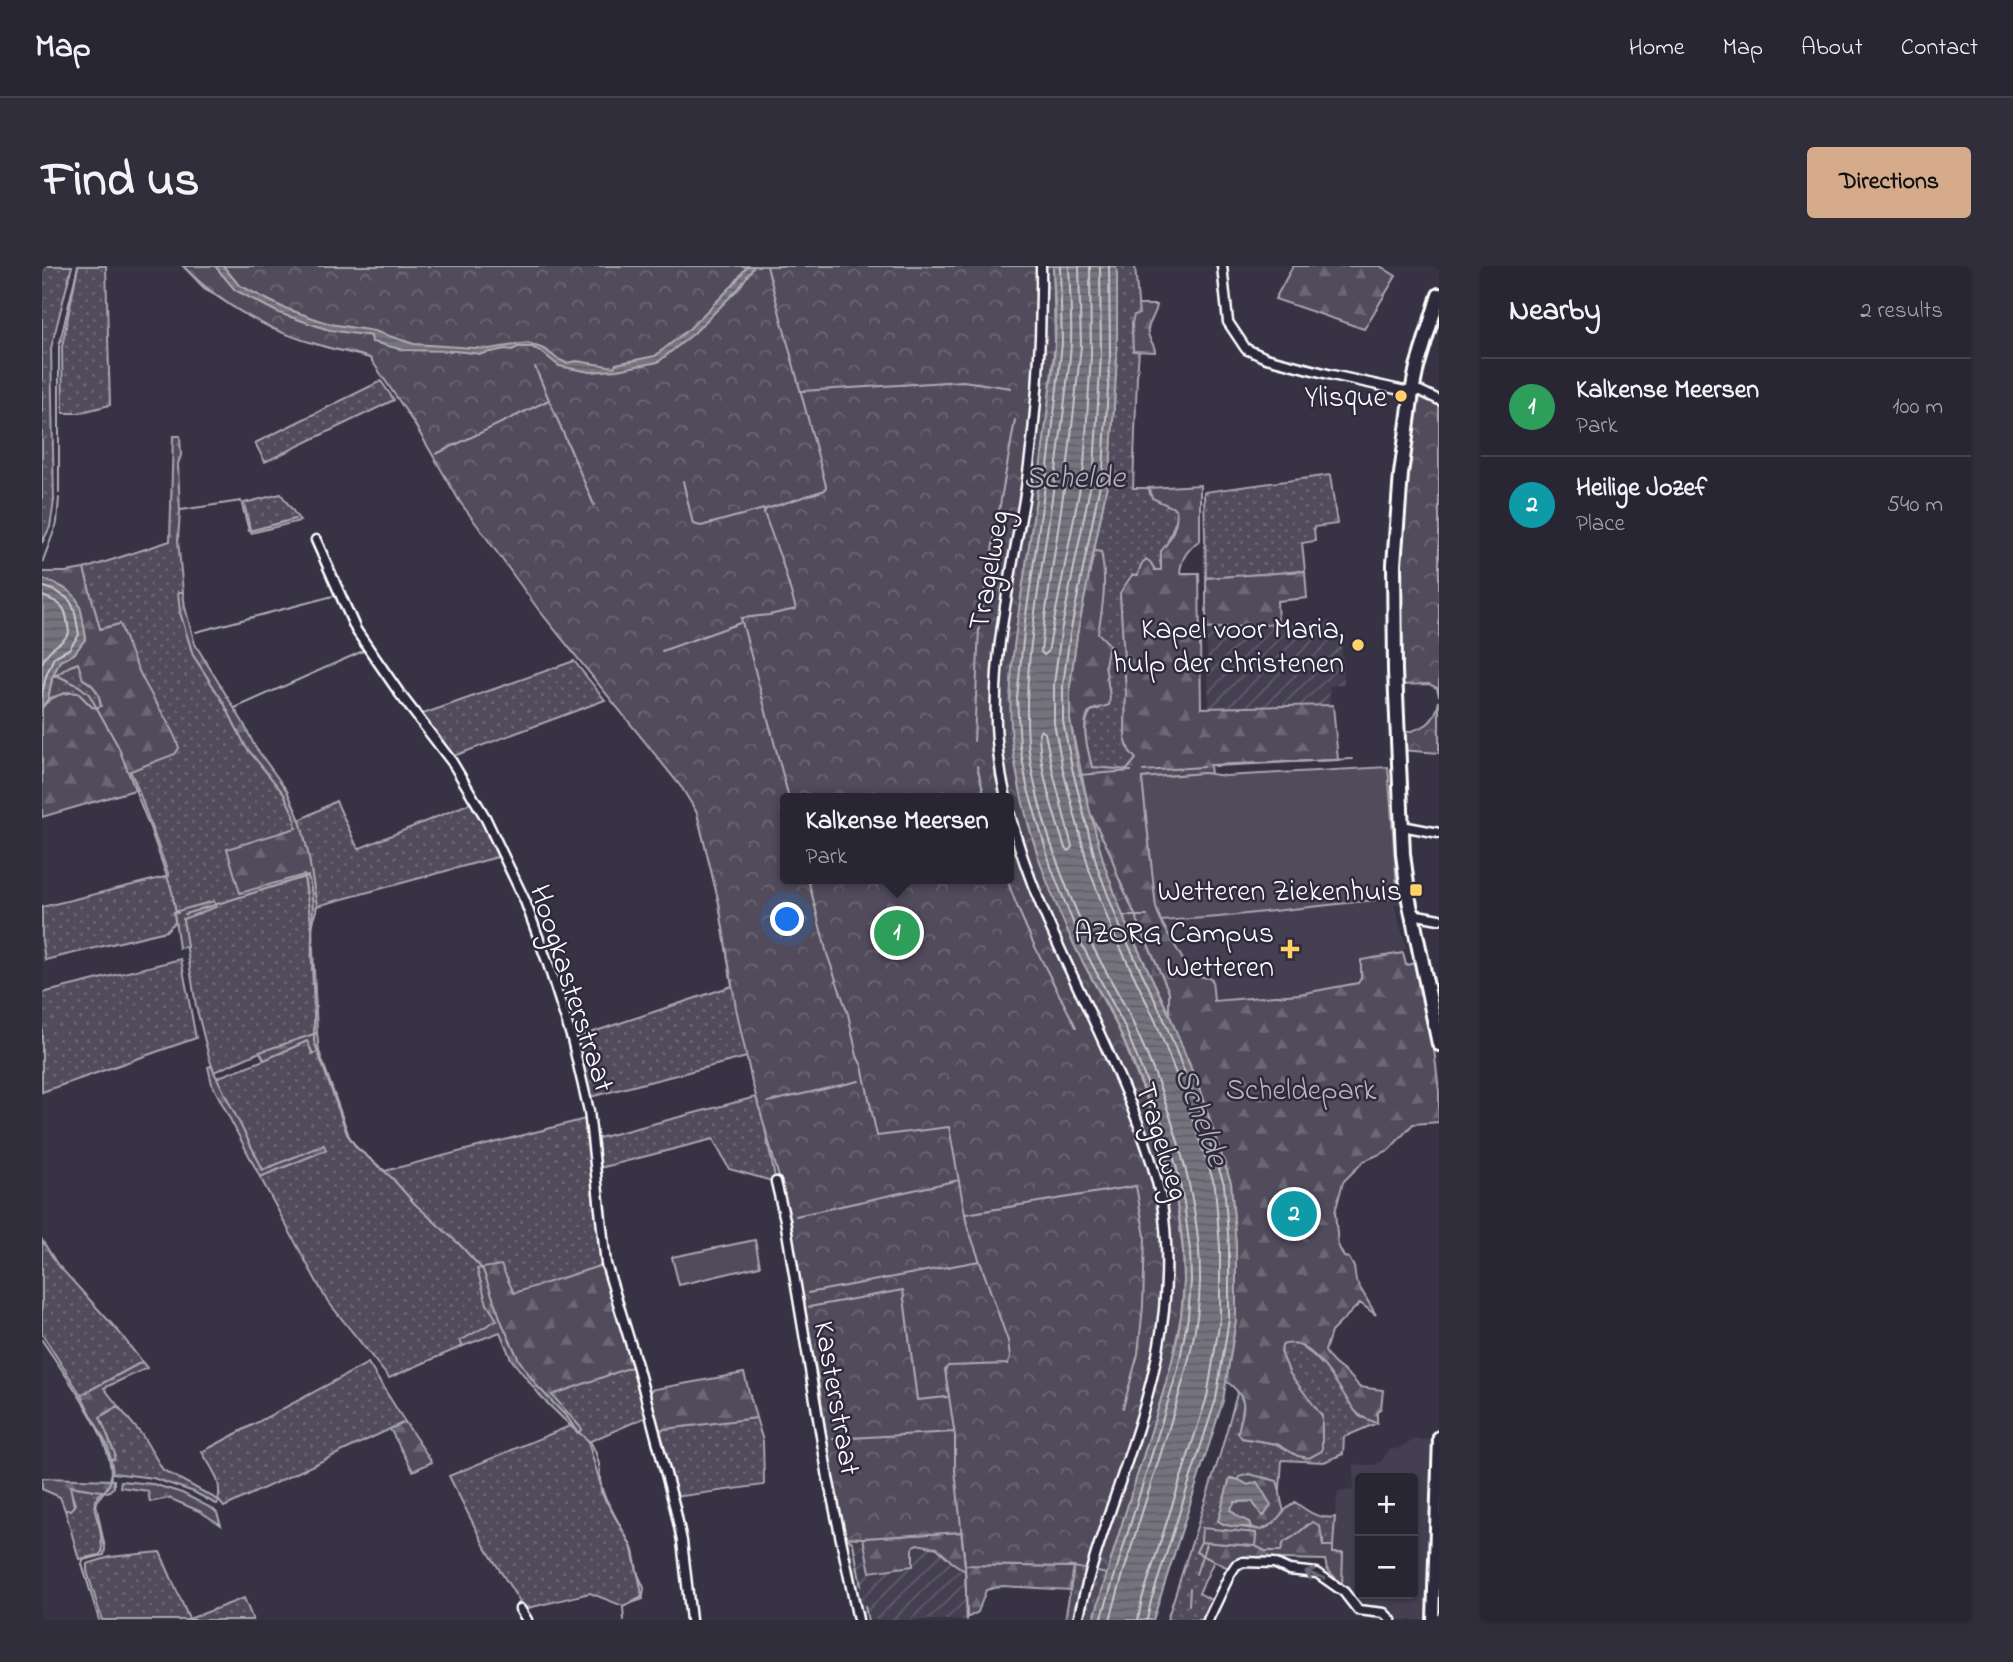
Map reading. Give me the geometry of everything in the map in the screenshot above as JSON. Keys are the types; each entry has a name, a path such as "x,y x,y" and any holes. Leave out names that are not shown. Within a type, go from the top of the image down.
{"main road":[{"path":"1439,295 1412,391 1394,565 1395,671 1403,854 1412,914 1439,1044"}],"street":[{"name":"Tragelweg","path":"1005,793 997,749 995,675 1033,439 1040,342 1041,266"},
{"path":"1222,266 1228,322 1246,349 1266,358 1375,385 1424,392 1439,400"},
{"name":"Hoogkasterstraat","path":"316,540 356,630 452,762 485,817 525,901 548,964 572,1040 586,1098 606,1264 637,1365 675,1508 682,1541 691,1620"},
{"path":"1402,826 1439,833"},
{"name":"Tragelweg","path":"1014,831 1038,900 1142,1131 1162,1206 1166,1278 1162,1323 1152,1380 1093,1562 1078,1620"},
{"path":"1412,914 1439,919"},
{"name":"Kasterstraat","path":"776,1182 785,1220 832,1497 858,1620"},
{"path":"1433,1620 1439,1439"},
{"path":"1210,1616 1236,1565 1243,1562 1274,1563 1289,1570 1317,1573 1344,1592 1358,1610 1384,1613 1391,1620"},
{"path":"520,1609 527,1620"}],"shaded area":[{"path":"1329,621 1331,638 1341,637 1344,685 1329,686 1330,705 1209,708 1206,629"},
{"name":"AZORG Campus Wetteren","path":"1402,897 1405,904 1394,905 1407,949 1403,950 1403,953 1384,957 1358,983 1299,994 1213,1002 1191,974 1161,921 1219,917"},
{"path":"1416,1439 1433,1440 1429,1620 1395,1620 1389,1612 1363,1608 1342,1585 1342,1553 1333,1554 1338,1492 1353,1490 1354,1465 1375,1465 1381,1462 1389,1450"},
{"path":"863,1538 870,1572 917,1544 938,1548 965,1571 967,1620 858,1620 841,1539"}],"green space":[{"path":"42,266 72,266 51,348 54,501 50,527 42,543"},
{"path":"78,266 106,266 110,405 78,413 63,413 62,347"},
{"path":"183,266 1053,266 1018,621 1171,1367 1094,1620 1065,1620 1074,1567 962,1533 846,1537 837,1501 805,1306 780,1181 765,1129 776,1182 729,1169 713,1139 596,1169 606,1264 487,1304 498,1320 460,1341 463,1346 389,1378 326,1299 260,1177 326,1150 323,1145 263,1170 216,1078 308,1041 312,1054 319,1051 349,1136 357,1148 385,1171 589,1118 591,1140 756,1097 759,1108 857,1056 752,1083 747,1057 586,1098 572,1039 732,986 719,903 697,813 691,802 692,787 434,456 380,369 370,358 322,346 273,329 204,288"},
{"path":"183,266 1053,266 1055,343 1010,698 1077,951 1119,1030 1152,1113 1169,1167 1183,1252 1181,1316 1171,1367 1107,1574 1074,1567 965,1565 961,1532 846,1537 837,1501 805,1306 780,1181 752,1082 736,1008 719,903 697,813 682,788 538,609 460,502 414,423 370,358 284,333 247,315 213,293"},
{"path":"1116,266 1135,266 1139,314 1132,323 1133,350 1139,351 1133,488 1149,488 1150,494 1176,509 1178,515 1160,561 1162,570 1155,570 1150,562 1141,565 1138,575 1120,594 1126,690 1125,738 1136,759 1127,770 1092,767 1085,731 1091,711 1099,709 1110,697 1105,665 1109,644 1097,633 1104,593 1103,562 1101,552 1094,551 1110,470 1117,356"},
{"path":"1293,266 1380,266 1396,276 1364,329 1275,299"},
{"path":"1138,305 1157,305 1148,332 1155,352 1133,351 1132,323 1134,315 1139,314"},
{"path":"381,381 394,400 265,462 255,443"},
{"path":"1417,394 1439,401 1439,696 1437,688 1429,684 1399,685 1399,564"},
{"path":"173,436 180,436 181,455 178,464 178,540 183,592 179,592 180,612 193,655 224,703 246,747 284,794 294,815 312,928 317,1033 260,1052 214,1072 196,1006 182,918 215,907 174,912 175,922 166,931 45,960 42,941 42,907 169,876 130,771 174,754 120,624 100,629 84,569 170,541"},
{"path":"1330,475 1337,524 1314,527 1315,541 1302,543 1305,571 1206,578 1204,492"},
{"name":"Scheldepark","path":"1200,485 1200,540 1186,554 1180,573 1199,573 1201,708 1333,705 1338,760 1210,765 1211,774 1142,778 1156,907 1161,921 1191,974 1212,979 1214,1001 1299,994 1358,983 1361,978 1361,960 1403,953 1406,965 1417,963 1430,1016 1439,1091 1439,1122 1413,1124 1389,1150 1364,1161 1343,1182 1335,1212 1338,1245 1344,1257 1349,1258 1354,1267 1356,1281 1376,1315 1360,1303 1331,1332 1325,1351 1359,1387 1383,1390 1377,1423 1357,1413 1316,1356 1294,1344 1282,1345 1281,1352 1290,1374 1322,1416 1322,1451 1309,1458 1298,1456 1277,1444 1242,1438 1238,1433 1242,1398 1226,1381 1236,1320 1236,1246 1231,1183 1200,1091 1169,1014 1169,992 1110,853 1090,813 1070,720 1070,685 1077,635 1094,551 1101,552 1104,583 1098,633 1109,644 1105,665 1110,697 1109,705 1092,710 1088,714 1085,728 1087,746 1092,767 1127,770 1136,759 1125,738 1126,690 1120,593 1132,575 1138,575 1146,559 1155,570 1161,570 1161,551 1175,526 1176,509 1152,498 1149,488"},
{"path":"281,494 300,521 251,533 244,503"},
{"path":"84,569 100,629 120,624 146,686 179,748 175,754 130,771 138,789 42,817 42,708 53,698 73,693 78,693 92,707 101,706 96,690 83,679 78,663 52,678 60,660 74,654 86,638 84,627 42,580 42,572"},
{"path":"1305,571 1307,598 1277,601 1278,624 1206,629 1206,578"},
{"path":"178,592 183,592 195,644 254,745 287,791 300,820 317,906 312,928 304,875 240,893 227,849 296,828 294,815 284,794 246,747 224,703 193,655 180,612"},
{"path":"574,661 605,700 451,757 420,715"},
{"path":"79,663 83,679 98,693 101,706 97,708 92,707 78,693 68,692 48,699 52,678"},
{"path":"1439,701 1439,753 1401,750 1404,733 1428,724 1435,715"},
{"path":"1388,767 1397,886 1402,887 1402,897 1161,921 1156,907 1142,778 1204,773 1225,776"},
{"path":"336,801 358,849 473,802 501,856 317,906 300,820"},
{"path":"1090,813 1110,853 1169,992 1169,1014 1126,924 1104,864"},
{"path":"214,901 216,907 183,919 187,947 179,948 174,912"},
{"path":"181,959 196,1038 42,1092 42,993"},
{"path":"317,1033 319,1051 313,1054 307,1041 264,1060 260,1052"},
{"path":"211,1066 263,1170 324,1145 326,1150 260,1177 212,1084 208,1067"},
{"path":"42,1240 57,1264 119,1332 142,1362 81,1395 42,1334"},
{"path":"755,1240 760,1266 679,1285 672,1257"},
{"path":"606,1264 637,1365 552,1395 582,1429 578,1433 543,1399 511,1359 500,1332 463,1346 460,1341 497,1320 487,1304 477,1269 501,1265 514,1293"},
{"path":"1289,1342 1298,1344 1329,1371 1359,1416 1377,1423 1344,1437 1343,1454 1324,1462 1282,1460 1280,1489 1276,1481 1263,1477 1239,1477 1239,1480 1230,1478 1218,1521 1225,1525 1261,1530 1268,1527 1295,1502 1314,1514 1335,1517 1333,1546 1323,1546 1323,1539 1307,1525 1296,1537 1284,1542 1281,1551 1265,1551 1255,1546 1256,1533 1203,1529 1196,1552 1214,1561 1199,1593 1213,1601 1203,1620 1167,1620 1238,1390 1244,1405 1238,1432 1242,1438 1277,1444 1298,1456 1322,1416 1295,1382 1284,1363 1282,1345"},
{"path":"142,1362 147,1368 104,1388 118,1406 100,1417 115,1454 114,1459 111,1459 107,1445 81,1395"},
{"path":"368,1363 405,1422 224,1507 219,1501 214,1503 194,1492 153,1478 113,1473 111,1459 114,1458 100,1417 118,1406 142,1435 163,1470 218,1500 218,1481 202,1452"},
{"path":"637,1365 644,1391 646,1417 588,1442 604,1495 633,1550 643,1599 623,1606 590,1593 523,1607 484,1545 449,1476 570,1426 578,1432 581,1428 551,1395"},
{"path":"744,1373 756,1418 657,1430 644,1391"},
{"path":"756,1418 763,1441 764,1485 675,1497 657,1430"},
{"path":"405,1422 432,1462 413,1471 390,1429"},
{"path":"1249,1474 1277,1481 1284,1511 1274,1523 1261,1530 1251,1527 1249,1522 1230,1510 1235,1502 1252,1501 1261,1514 1248,1485 1239,1480 1239,1477"},
{"path":"42,1478 114,1480 114,1487 108,1492 70,1486 74,1506 65,1510 60,1497 42,1489"},
{"path":"121,1481 153,1484 182,1493 213,1509 221,1525 199,1511 169,1498 150,1502 148,1491 120,1487"},
{"path":"69,1486 102,1491 95,1505 102,1543 102,1552 99,1555 79,1559 65,1510 70,1510 75,1504"},
{"path":"1313,1522 1320,1526 1323,1546 1333,1546 1333,1553 1343,1553 1342,1585 1327,1569 1325,1560 1242,1558 1228,1568 1196,1552 1201,1542 1281,1551 1284,1542"},
{"path":"1202,1528 1256,1533 1255,1546 1201,1542"},
{"path":"962,1532 965,1565 1074,1567 1070,1590 1002,1586 986,1590 978,1612 967,1618 965,1571 937,1548 917,1544 913,1547 913,1566 870,1572 863,1538"},
{"path":"160,1552 189,1619 244,1598 253,1620 102,1620 87,1564 110,1557"}],"water":[{"path":"215,266 223,266 239,285 282,307 330,324 374,331 414,344 489,349 528,343 546,350 566,363 577,361 614,367 616,364 655,356 689,329 734,284 747,266 754,266 739,288 693,334 658,362 590,372 559,366 532,347 481,354 404,350 372,342 371,336 329,330 279,313 235,290"},
{"name":"Schelde","path":"1053,266 1116,266 1117,275 1117,356 1110,470 1077,635 1070,685 1070,720 1078,766 1104,864 1126,924 1169,1014 1200,1091 1231,1183 1236,1246 1236,1320 1223,1401 1153,1620 1094,1620 1178,1336 1184,1281 1179,1217 1165,1152 1144,1089 1114,1020 1065,925 1045,876 1022,800 1011,723 1014,643 1054,357 1056,324"},
{"path":"43,579 66,589 77,600 86,638 74,654 60,661 52,678 48,699 42,708"},
{"path":"1230,1478 1248,1485 1257,1482 1271,1505 1264,1516 1252,1501 1235,1502 1230,1510 1249,1522 1251,1527 1230,1526 1218,1521"}],"waterway":[{"path":"59,493 59,346 78,266"},
{"path":"767,266 826,486 825,490 766,509 764,513 796,609 741,618 788,793"},
{"path":"535,367 594,505"},
{"path":"802,391 963,381 1011,388"},
{"path":"436,454 549,400"},
{"path":"982,607 1015,420"},
{"path":"683,481 693,524 701,526 764,509"},
{"path":"42,563 57,523 59,498"},
{"path":"181,510 241,501 249,531 295,519"},
{"path":"196,632 333,596"},
{"path":"662,651 740,623"},
{"path":"974,741 979,628"},
{"path":"235,708 363,651"},
{"path":"54,674 89,694 118,746 150,828 178,913"},
{"path":"1214,766 1352,759"},
{"path":"977,766 984,793"},
{"path":"1143,771 1203,767"},
{"path":"1079,775 1131,771"},
{"path":"185,914 308,876 313,909 314,1041 347,1134 356,1147 391,1177 483,1270 519,1360 537,1386 591,1443 599,1464 601,1492 631,1545 644,1588 643,1596 623,1607 624,1620"},
{"path":"809,884 827,954 848,1014 857,1056 862,1066 877,1136 949,1127 967,1225 1008,1341 1008,1364 948,1366 945,1370 955,1436 955,1470 965,1565 967,1620"},
{"path":"1009,884 1030,935 1076,1027"},
{"path":"1123,916 1147,916"},
{"path":"768,1102 859,1081"},
{"path":"796,1216 959,1180"},
{"path":"966,1214 1136,1186 1145,1236 1143,1306 1138,1354 1123,1408"},
{"path":"808,1293 979,1261"},
{"path":"791,1283 802,1343"},
{"path":"809,1307 903,1290 917,1400 947,1397"},
{"path":"803,1305 817,1373 836,1499"},
{"path":"42,1340 98,1429 110,1466 110,1482 96,1505 104,1555 83,1560 82,1564 99,1620"},
{"path":"833,1439 954,1432"},
{"path":"842,1525 846,1537 853,1543 861,1586"},
{"path":"1196,1574 1206,1544"},
{"path":"1189,1605 1190,1588"},
{"path":"865,1606 868,1620"}],"place":[{"name":"Ylisque","path":"1401,396"},
{"name":"Kapel voor Maria, hulp der christenen","path":"1358,645"},
{"name":"Wetteren Ziekenhuis","path":"1416,890"},
{"name":"Kalkense Meersen","path":"897,933"},
{"name":"AZORG Campus Wetteren","path":"1290,949"},
{"name":"Heilige Jozef","path":"1294,1214"}]}
